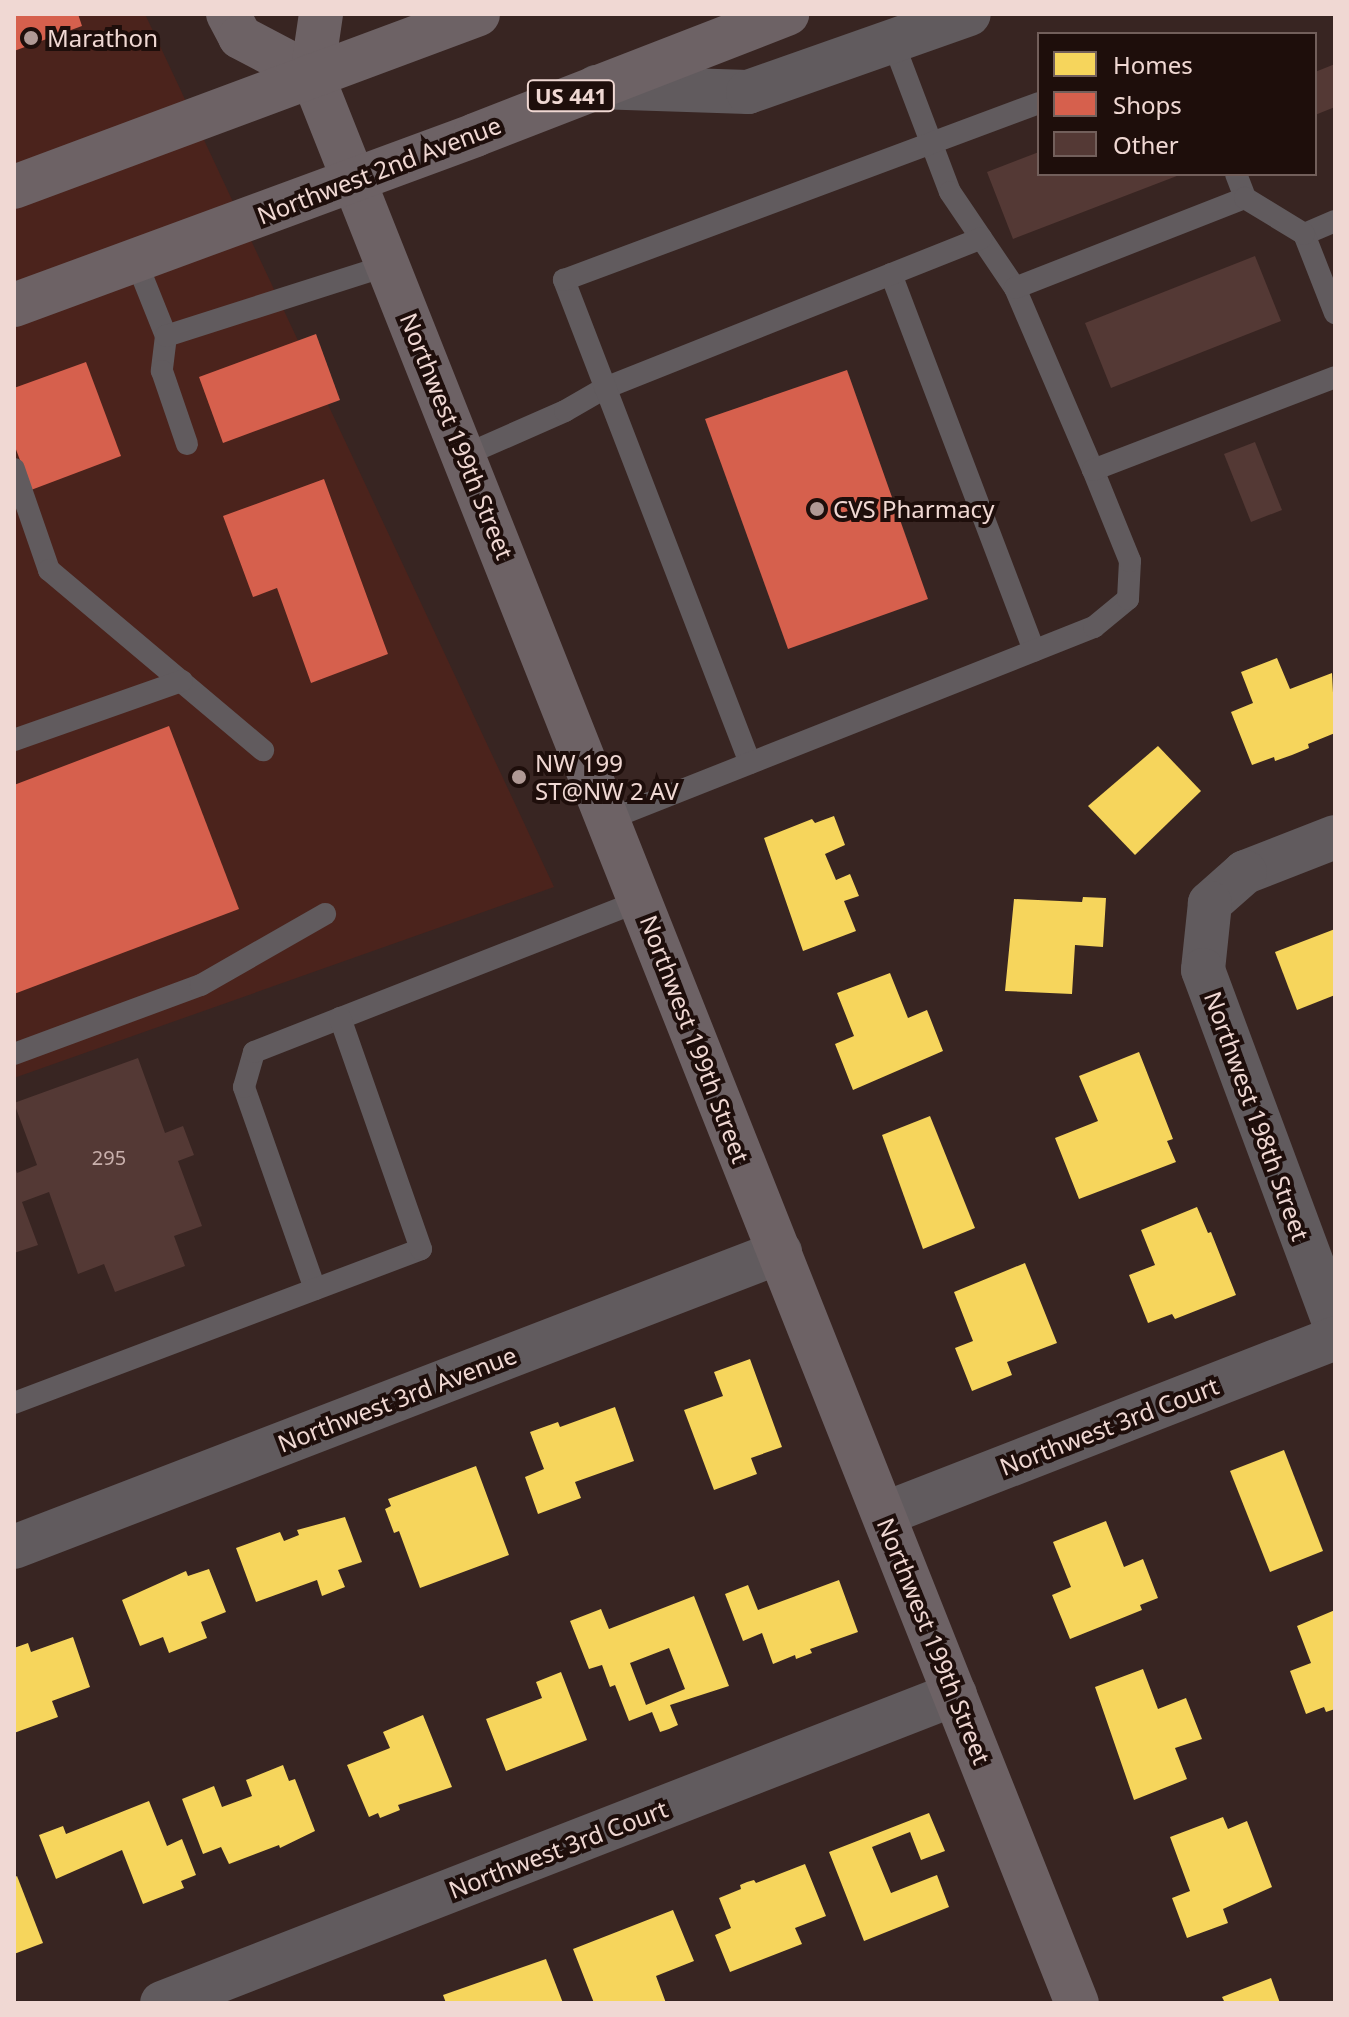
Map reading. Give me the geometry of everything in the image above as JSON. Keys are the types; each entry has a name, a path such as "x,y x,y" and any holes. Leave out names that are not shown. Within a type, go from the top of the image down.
{"main road":[{"path":"228,14 240,37 312,75"},
{"path":"312,75 321,14"},
{"path":"14,187 478,14"},
{"name":"Northwest 2nd Avenue","path":"14,305 355,180 787,14"},
{"name":"Northwest 199th Street","path":"312,75 1077,2003"}],"street":[{"path":"593,87 748,92 969,14"},
{"name":"Northwest 198th Street","path":"1335,837 1245,872 1210,903 1203,970 1335,1325"},
{"name":"Northwest 3rd Avenue","path":"14,1547 780,1252"},
{"name":"Northwest 3rd Court","path":"884,1514 1335,1338"},
{"name":"Northwest 3rd Court","path":"162,2003 955,1694"}],"lane":[{"path":"609,819 1094,627 1128,599 1130,561 1093,470 1015,288 950,192 893,42"},
{"path":"750,763 564,280 1037,104"},
{"path":"1237,176 1245,198 1304,234 1335,313"},
{"path":"1015,288 1245,198"},
{"path":"1304,234 1335,221"},
{"path":"465,455 565,411 605,388 981,238"},
{"path":"136,261 166,336 162,371 187,444"},
{"path":"166,336 389,265"},
{"path":"891,274 1034,651"},
{"path":"1093,470 1335,377"},
{"path":"14,469 49,570 263,750"},
{"path":"14,740 182,681"},
{"path":"315,1289 244,1087 254,1052 641,900"},
{"path":"14,1054 201,985 325,914"},
{"path":"14,1403 421,1249 340,1018"}],"shaded area":[{"path":"14,14 145,14 554,887 14,1078"}],"building: Homes":[{"path":"1277,658 1290,689 1332,673 1335,733 1308,744 1309,748 1292,755 1275,761 1274,757 1252,765 1231,712 1253,703 1241,672"},
{"path":"1158,746 1201,791 1135,855 1088,806"},
{"path":"834,816 845,845 825,854 836,880 850,874 859,896 844,901 856,931 803,951 764,838 812,819 815,823"},
{"path":"1083,897 1106,898 1103,947 1075,945 1072,994 1005,991 1014,899 1082,902"},
{"path":"1335,929 1335,995 1297,1010 1275,952"},
{"path":"890,973 908,1018 927,1010 943,1051 853,1090 835,1044 854,1036 837,993"},
{"path":"1139,1052 1173,1139 1167,1141 1176,1162 1079,1199 1055,1138 1098,1121 1079,1076"},
{"path":"930,1116 975,1228 923,1249 882,1135"},
{"path":"1197,1207 1208,1233 1211,1232 1236,1295 1175,1319 1172,1314 1148,1323 1129,1275 1155,1265 1141,1230"},
{"path":"1025,1263 1057,1343 1007,1362 1012,1375 972,1391 955,1348 973,1341 954,1292"},
{"path":"750,1359 782,1447 751,1458 757,1474 714,1490 684,1410 723,1396 714,1372"},
{"path":"615,1407 634,1461 575,1482 581,1498 538,1514 525,1477 544,1469 530,1432 558,1422 560,1427"},
{"path":"1284,1450 1323,1551 1270,1572 1230,1471"},
{"path":"476,1466 509,1555 420,1588 399,1531 394,1533 385,1509 391,1506 388,1499"},
{"path":"345,1517 362,1562 338,1570 345,1587 322,1596 317,1580 256,1602 236,1548 280,1532 284,1541 299,1535 297,1530"},
{"path":"1106,1521 1124,1567 1143,1559 1158,1598 1140,1605 1142,1610 1070,1639 1052,1595 1071,1587 1053,1542"},
{"path":"209,1569 226,1612 201,1622 207,1638 169,1653 163,1637 140,1646 122,1600 186,1571 188,1576"},
{"path":"839,1580 858,1632 810,1649 812,1653 796,1659 795,1655 773,1664 762,1633 743,1641 725,1594 748,1585 758,1610"},
{"path":"694,1596 729,1686 670,1705 678,1725 669,1729 660,1732 652,1712 629,1721 615,1685 610,1687 602,1665 589,1669 570,1621 601,1609 609,1629","holes":["669,1648 685,1689 646,1705 630,1663"]},
{"path":"1335,1610 1335,1709 1326,1712 1324,1707 1306,1714 1290,1671 1311,1663 1297,1626"},
{"path":"73,1637 90,1687 52,1701 58,1717 14,1733 14,1648 28,1643 31,1652"},
{"path":"1143,1669 1158,1709 1186,1698 1202,1739 1175,1748 1187,1779 1134,1800 1095,1687"},
{"path":"561,1672 587,1740 506,1771 486,1719 542,1698 536,1682"},
{"path":"423,1715 452,1787 398,1805 400,1810 380,1818 378,1813 369,1817 347,1765 390,1748 383,1732"},
{"path":"283,1765 289,1781 295,1779 315,1831 280,1848 279,1845 229,1864 221,1847 203,1854 182,1799 214,1786 222,1807 252,1796 246,1780"},
{"path":"149,1801 167,1846 182,1839 196,1875 181,1881 184,1888 143,1904 122,1850 56,1879 39,1835 63,1826 66,1834"},
{"path":"929,1813 945,1851 921,1860 910,1832 872,1847 891,1893 937,1875 949,1907 864,1941 829,1852"},
{"path":"1223,1817 1228,1829 1247,1821 1272,1887 1223,1909 1228,1923 1187,1938 1172,1898 1190,1891 1170,1837"},
{"path":"805,1864 826,1916 795,1928 802,1944 730,1972 715,1935 731,1928 719,1898 741,1889 740,1885 747,1882 754,1880 756,1883"},
{"path":"17,1876 43,1943 14,1954 14,1878"},
{"path":"673,1910 694,1961 656,1976 666,2003 594,2003 573,1949"},
{"path":"546,1959 563,2003 446,2003 443,1995"},
{"path":"1271,1978 1280,2003 1225,2003 1222,1997"}],"building: Shops":[{"name":"Marathon","path":"14,14 78,14 82,26 14,51"},
{"path":"316,334 340,400 223,443 199,377"},
{"path":"86,362 121,456 31,490 14,444 14,388"},
{"name":"CVS Pharmacy","path":"847,370 928,599 788,649 705,419"},
{"path":"324,479 388,654 311,683 277,588 253,597 223,516"},
{"path":"169,726 239,909 14,994 14,785"}],"building: Other":[{"path":"1335,64 1335,107 1317,114 1317,71"},
{"path":"1037,153 1037,176 1177,176 1013,239 987,172"},
{"path":"1255,256 1281,321 1111,388 1085,323"},
{"path":"1255,442 1282,510 1251,522 1224,454"},
{"path":"138,1058 165,1133 183,1126 194,1155 178,1161 202,1226 174,1236 185,1266 115,1292 104,1264 78,1274 49,1192 22,1202 38,1245 14,1253 14,1165 17,1173 37,1165 14,1103"}],"place":[{"name":"Marathon","path":"31,38"},
{"name":"CVS Pharmacy","path":"817,509"},
{"name":"NW 199 ST@NW 2 AV","path":"519,777"}]}
